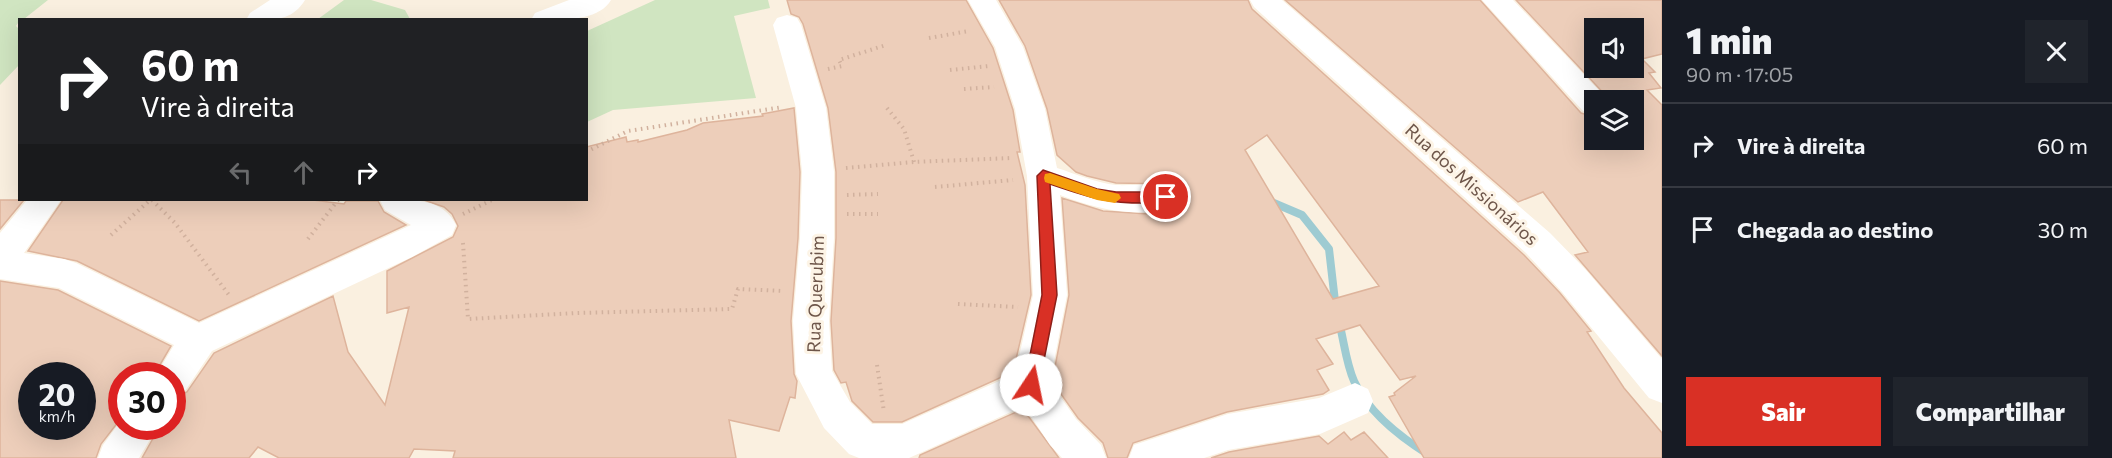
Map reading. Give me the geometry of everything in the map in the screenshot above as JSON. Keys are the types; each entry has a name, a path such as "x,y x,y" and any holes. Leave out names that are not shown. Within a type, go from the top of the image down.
{"street":[{"path":"263,18 291,0"},
{"path":"550,18 597,0"},
{"name":"Rua dos Missionários","path":"1264,0 1538,243 1574,281 1662,386"},
{"path":"1496,0 1584,92"},
{"path":"980,14 1009,47 1030,109 1034,171 1050,295 1031,385 1063,432 1087,458"},
{"name":"Rua Querubim","path":"787,25 812,108 818,171 811,321 814,374 837,415 862,441 880,444 903,442 909,447 1031,385"},
{"path":"1034,171 1097,195 1116,198 1166,197"},
{"path":"0,259 44,201"},
{"path":"398,201 451,232"},
{"path":"184,362 199,340 400,247 451,232"},
{"path":"0,264 64,274 199,340"},
{"path":"1148,458 1228,432 1320,416 1355,401"},
{"path":"117,458 129,440"}],"path":[{"path":"928,38 980,14"},
{"path":"842,66 839,60 886,45"},
{"path":"950,70 998,65"},
{"path":"964,89 996,87"},
{"path":"588,151 628,131 717,119 791,105"},
{"path":"887,108 904,129 914,162"},
{"path":"818,171 914,162 1034,171"},
{"path":"935,187 1034,171"},
{"path":"845,195 878,194"},
{"path":"111,235 150,201"},
{"path":"152,201 175,223 246,318"},
{"path":"308,238 337,201"},
{"path":"845,214 879,214"},
{"path":"451,232 466,262 468,319 502,320 550,314 695,313 732,309 738,289 813,293"},
{"path":"958,304 1020,307"},
{"path":"878,365 884,418"}],"green space":[{"path":"0,0 48,0 25,18 18,18 16,26 18,28 18,66 0,85"},
{"path":"344,0 371,0 405,10 409,18 319,18"},
{"path":"655,0 768,0 770,8 734,16 756,98 613,110 588,122 588,31"}],"building":[{"path":"787,0 966,0 993,48 1013,110 1020,152 1017,152 1025,185 1031,295 1013,372 902,422 873,422 852,401 846,382 841,383 834,370 831,321 836,238 836,172 828,108 803,24 799,17 791,14"},
{"path":"999,0 1248,0 1252,9 1524,255 1560,293 1591,331 1587,332 1624,388 1662,433 1662,458 1424,458 1389,397 1395,395 1394,393 1416,376 1400,380 1360,325 1316,339 1333,364 1317,370 1329,390 1323,394 1227,412 1133,443 1127,458 1108,458 1103,443 1078,418 1056,387 1053,377 1069,295 1062,198 1103,211 1148,214 1178,208 1184,196 1179,187 1170,184 1116,183 1087,176 1076,172 1057,155 1047,109 1025,46","holes":["1267,135 1379,286 1333,299 1245,150"]},
{"path":"1285,0 1480,0 1584,114 1584,150 1644,150 1644,90 1601,90 1589,78 1644,78 1644,61 1655,72 1649,73 1661,88 1647,90 1662,105 1662,356 1575,255 1588,252 1543,192 1518,202"},
{"path":"1516,0 1662,0 1662,54 1644,58 1644,18 1584,18 1584,72"},
{"path":"794,108 800,172 798,238 791,321 794,374 797,381 795,398 790,397 779,431 729,420 736,458 453,458 455,451 414,449 409,458 279,458 258,447 249,458 142,458 152,440 186,440 186,392 214,353 333,296 348,352 385,405 409,307 387,313 387,271 453,237 458,226 452,214 444,207 427,201 588,201 588,146 626,137 627,142 638,140 638,142 687,130 703,123 763,116 762,114"},
{"path":"0,200 23,201 0,229"},
{"path":"62,201 321,201 344,204 346,201 378,201 384,212 406,225 199,321 77,261 28,251"},
{"path":"0,281 58,290 171,346 162,362 108,362 108,435 101,444 96,458 0,458"},
{"path":"1023,409 1059,458 919,458 920,455"},
{"path":"1344,432 1351,440 1364,432 1388,458 1211,458 1229,452 1319,436 1328,444"}],"waterway":[{"path":"1267,200 1302,215 1329,249 1336,310"},
{"path":"1339,322 1349,367 1361,393 1388,425 1434,458"}],"slow traffic":[{"path":"1050,178 1097,195 1115,198"}],"route":[{"path":"1031,385 1050,295 1043,176 1097,195 1116,198 1166,197"}]}
